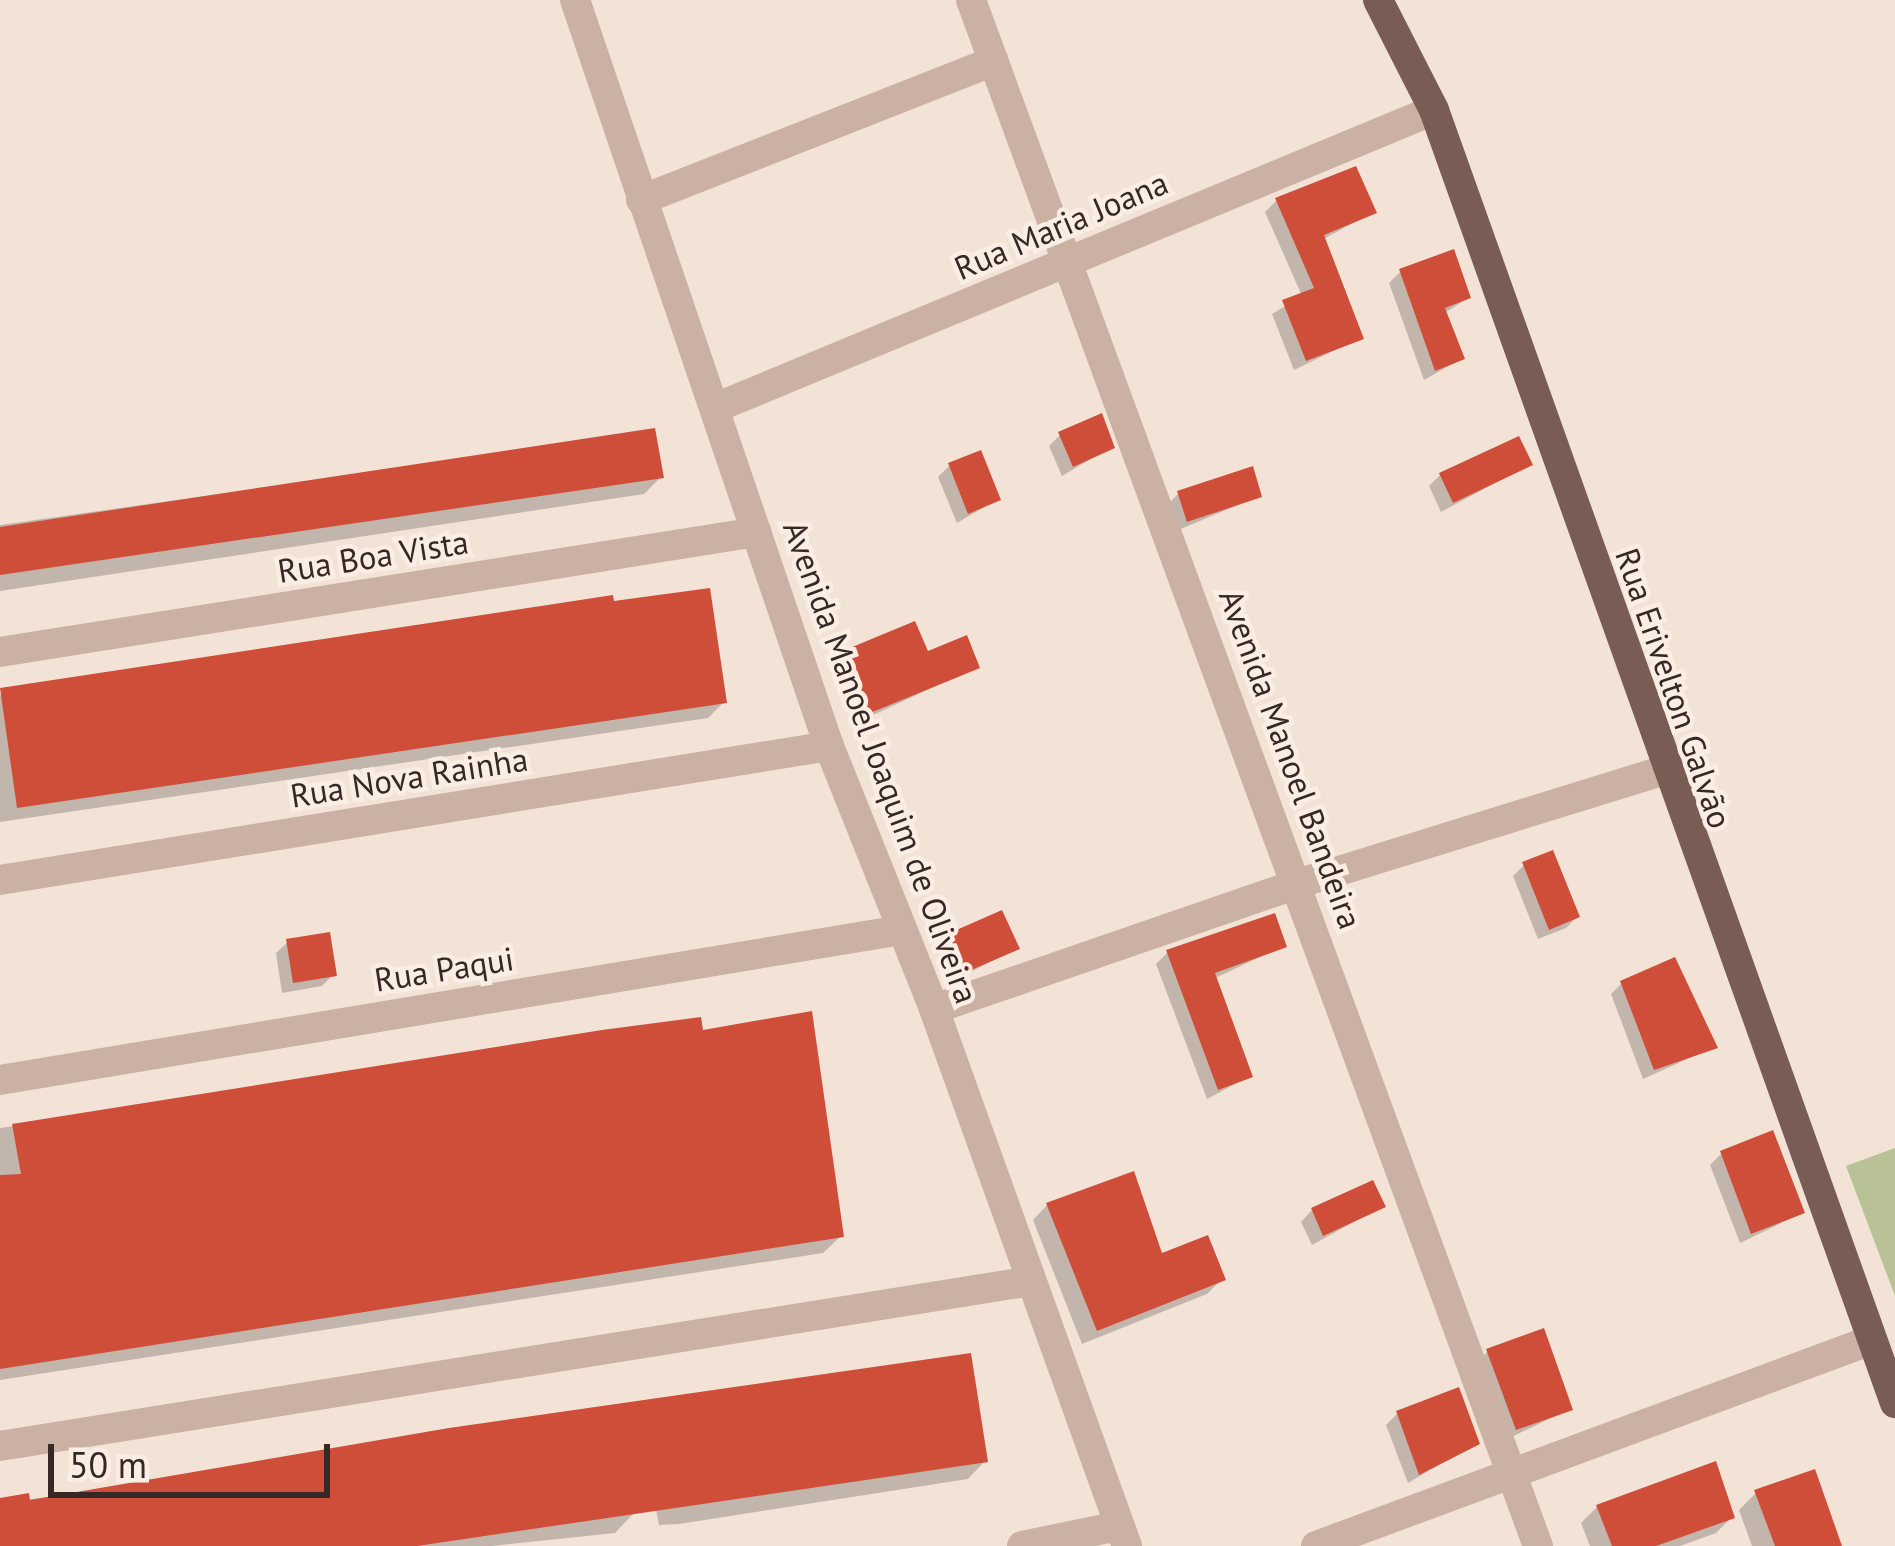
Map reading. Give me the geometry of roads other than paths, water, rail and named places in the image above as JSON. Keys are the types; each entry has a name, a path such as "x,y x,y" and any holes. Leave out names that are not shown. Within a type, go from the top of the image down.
{"main road":[{"name":"Rua Erivelton Galvão","path":"1378,0 1434,110 1664,770 1895,1403"}],"street":[{"name":"Avenida Manoel Joaquim de Oliveira","path":"575,0 829,746 934,1009 1123,1536"},
{"name":"Avenida Manoel Bandeira","path":"971,0 1300,883 1538,1546"},
{"path":"641,200 994,61"},
{"name":"Rua Maria Joana","path":"715,408 1434,110"},
{"name":"Rua Boa Vista","path":"0,652 757,532"},
{"name":"Rua Nova Rainha","path":"0,880 829,746"},
{"path":"934,1009 1300,883 1664,770"},
{"name":"Rua Paqui","path":"0,1080 901,930"},
{"path":"0,1446 1031,1281"},
{"path":"1316,1546 1869,1341"},
{"path":"1022,1546 1123,1536"}]}
